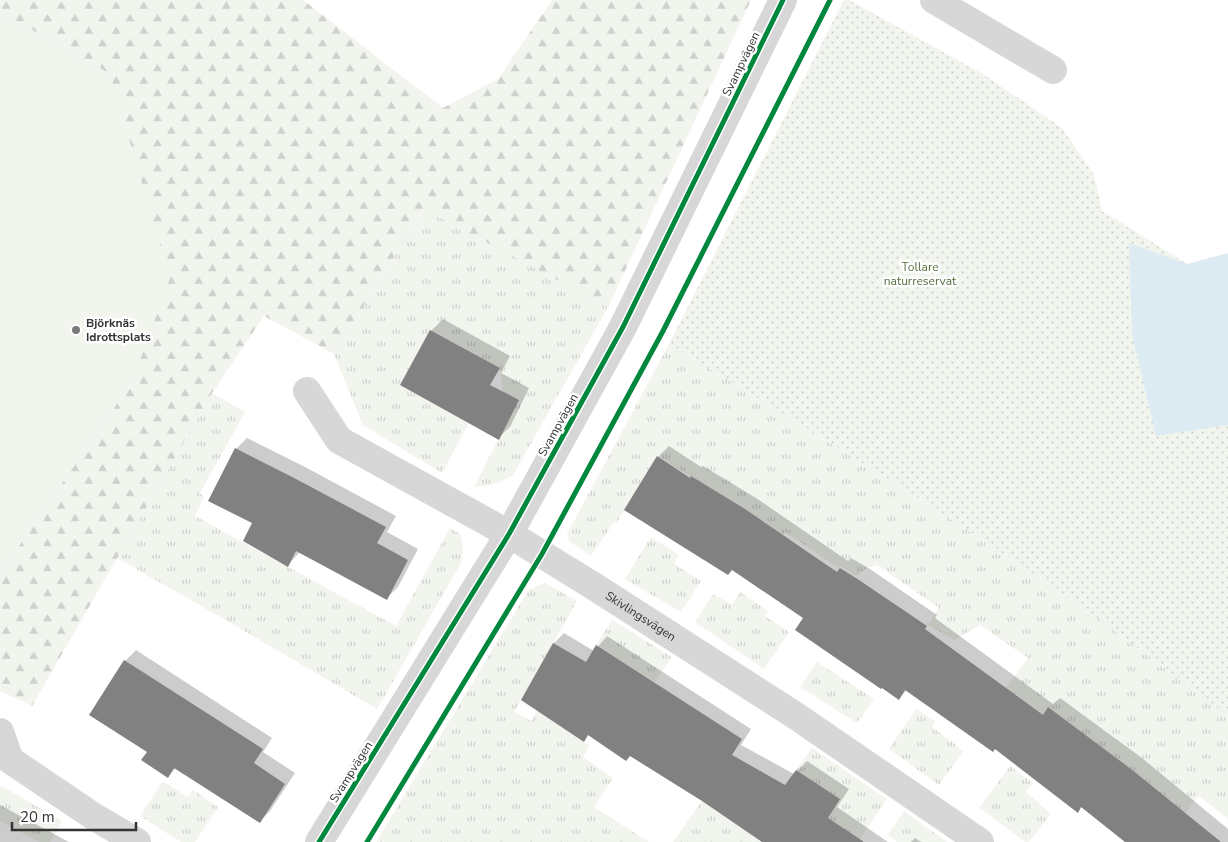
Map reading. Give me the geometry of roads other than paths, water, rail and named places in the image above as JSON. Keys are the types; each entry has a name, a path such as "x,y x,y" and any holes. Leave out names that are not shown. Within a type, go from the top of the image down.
{"street":[{"name":"Svampvägen","path":"319,842 509,534 624,327 783,0"},
{"path":"934,0 1053,70"},
{"name":"Skivlingsvägen","path":"306,391 340,440 509,534 596,587 796,716 980,842"},
{"path":"0,732 10,760 93,816 137,842"}],"place":[{"name":"Björknäs Idrottsplats","path":"76,330"}],"park label":[{"name":"Tollare naturreservat","path":"920,274"}]}
